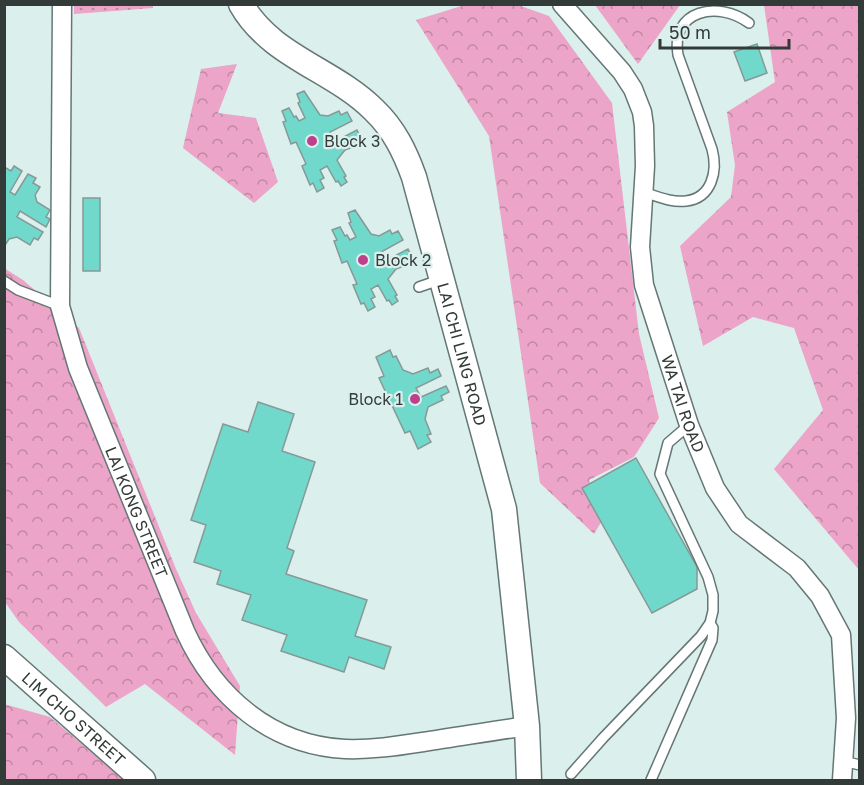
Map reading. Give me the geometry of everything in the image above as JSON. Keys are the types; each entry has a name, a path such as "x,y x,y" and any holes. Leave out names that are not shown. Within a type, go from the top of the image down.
{"street":[{"name":"LAI KONG STREET","path":"62,4 60,306 78,368 185,631 199,660 228,698 251,716 280,734 330,748 373,748 527,726"},
{"name":"LAI CHI LING ROAD","path":"241,4 252,21 273,42 375,110 393,132 414,177 504,509 527,726 529,780"},
{"name":"WA TAI ROAD","path":"562,4 610,56 638,100 644,126 640,247 644,285 689,425 716,488 740,524 797,568 820,596 841,635 851,763 842,780"},
{"name":"LIM CHO STREET","path":"4,657 143,780"}],"lane":[{"path":"643,192 674,200 690,200 704,194 714,174 715,162 712,149 678,55 678,38 685,24 696,14 710,9 732,12 749,23"},
{"path":"418,287 443,279"},
{"path":"4,281 18,290 60,306"},
{"path":"571,774 701,636 710,622 715,605 708,577 660,474 668,443 689,425"},
{"path":"651,780 712,640 713,628 710,622"}],"green space":[{"path":"468,4 518,5 549,16 612,103 639,334 659,418 634,457 589,480 603,519 594,534 540,483 489,136 416,20"},
{"path":"74,5 153,5 153,8 74,14"},
{"path":"595,5 680,5 638,64"},
{"path":"764,5 859,5 859,570 774,469 823,410 794,328 753,317 703,346 680,246 731,197 735,165 727,112 775,82"},
{"path":"237,64 218,113 256,118 278,182 254,203 183,148 201,69"},
{"path":"4,268 23,280 79,328 176,569 196,613 240,686 235,755 145,684 106,707 19,622 5,602"},
{"path":"4,704 50,717 124,780 5,780"}],"building":[{"path":"757,44 767,73 745,81 734,52"},
{"name":"Block 3","path":"304,91 320,115 328,116 339,111 341,115 347,112 352,121 330,132 334,142 357,130 361,138 356,140 358,145 345,150 337,160 347,182 341,186 338,181 336,182 327,166 320,170 324,178 320,180 324,188 317,192 313,183 310,185 302,166 306,164 296,142 291,144 283,122 286,121 282,111 289,108 299,121 305,118 298,103 300,102 297,94"},
{"path":"14,166 22,171 10,192 15,195 28,174 36,178 33,183 40,187 35,195 37,202 50,210 46,217 50,219 46,227 20,211 17,217 43,232 38,240 34,238 30,245 17,237 9,239 4,247 4,170 6,168 11,171"},
{"path":"83,198 100,198 100,271 83,271"},
{"name":"Block 2","path":"355,210 371,234 379,236 390,230 392,234 398,231 403,240 381,252 385,261 408,249 412,257 407,260 409,264 396,269 388,279 398,301 392,305 389,300 387,301 378,285 371,289 375,297 371,299 375,307 368,311 364,303 361,304 353,285 357,284 347,261 342,263 334,241 337,240 332,230 340,227 350,240 356,237 349,223 351,222 348,213"},
{"name":"Block 1","path":"390,350 403,370 413,374 428,368 430,373 438,369 441,376 416,388 421,397 446,386 449,392 441,396 443,400 428,407 425,419 431,434 427,435 431,442 418,449 410,431 405,433 379,378 384,376 376,357"},
{"path":"258,402 294,414 282,451 315,462 287,548 294,551 286,574 367,600 355,636 391,647 384,669 349,657 344,672 281,651 287,635 242,620 251,595 217,584 221,571 194,562 206,525 191,520 223,424 248,432"},
{"path":"636,458 697,567 697,589 652,613 582,488"}],"place":[{"name":"Block 3","path":"312,141"},
{"name":"Block 2","path":"363,260"},
{"name":"Block 1","path":"415,399"}]}
